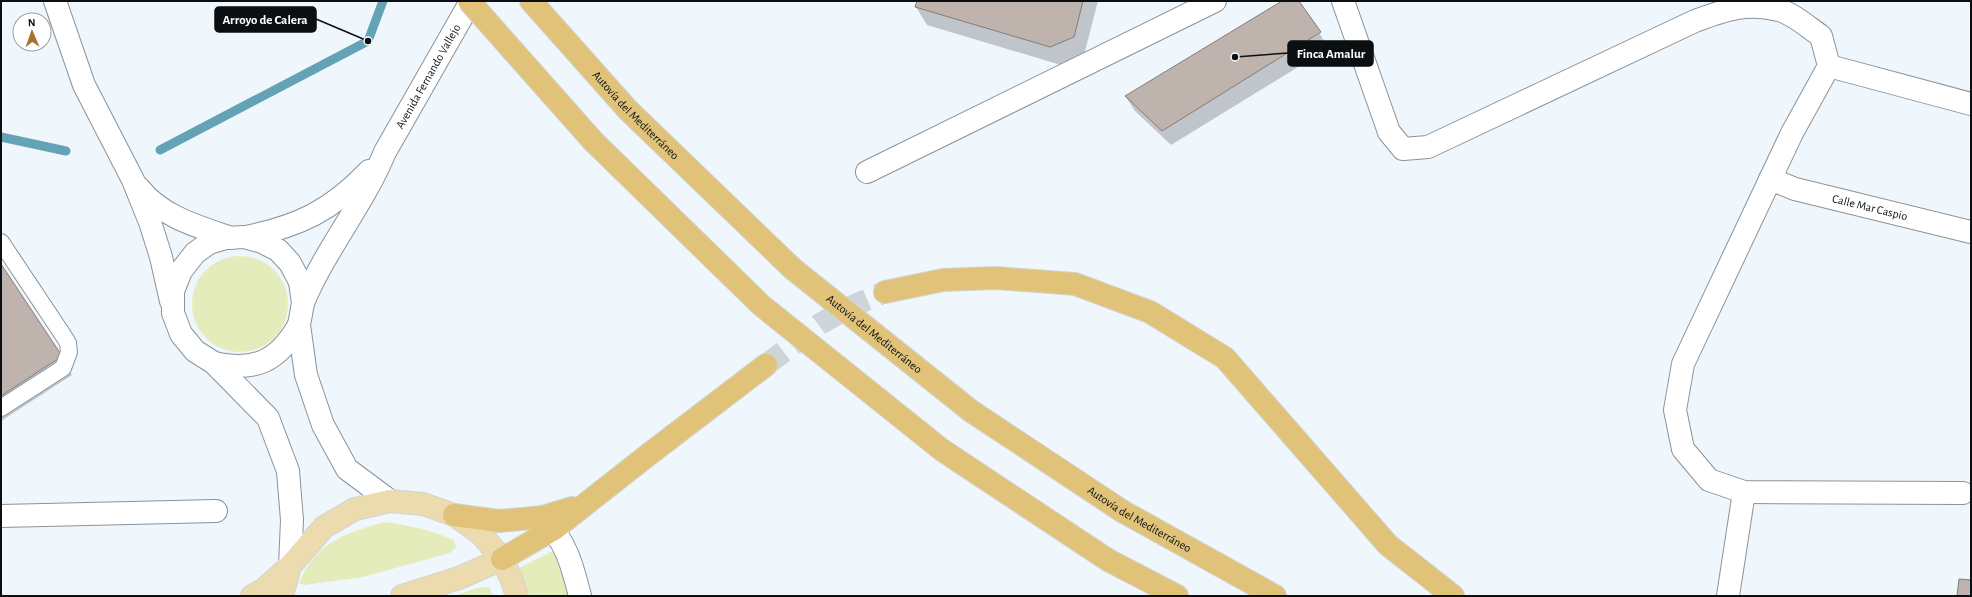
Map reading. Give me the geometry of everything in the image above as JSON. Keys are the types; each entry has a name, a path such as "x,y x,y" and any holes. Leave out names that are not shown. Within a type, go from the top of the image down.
{"highway":[{"path":"470,1 593,141 761,306 935,445 1108,560 1178,596"},
{"name":"Autovía del Mediterráneo","path":"531,1 628,110 793,268 971,411 1122,511 1275,596"},
{"path":"885,292 943,280 996,278 1075,284 1150,312 1224,358 1388,544 1453,596"},
{"path":"502,559 549,523 588,503 766,365"},
{"path":"454,515 499,521 549,523"}],"main road":[{"path":"252,596 263,590 290,566 324,527 355,509 390,501 423,504 454,515 481,534 502,559 511,578 517,596"},
{"path":"402,596 459,578 502,559"},
{"path":"282,596 290,566"}],"street":[{"path":"55,1 84,85 133,180 156,238 173,313 181,334 195,351 214,363 268,418 288,471 292,520 290,566"},
{"name":"Avenida Fernando Vallejo","path":"303,303 319,268 376,174 385,152 470,1"},
{"path":"868,172 1215,1"},
{"path":"1342,1 1389,132 1402,149 1428,147 1695,21 1732,8 1751,7 1780,10 1821,36 1829,66 1792,133 1683,364 1675,410 1683,449 1709,480 1744,492 1963,493"},
{"path":"1829,66 1971,104"},
{"name":"Avenida Fernando Vallejo","path":"238,238 289,227 319,213 360,180 385,152"},
{"name":"Calle Mar Caspio","path":"1770,179 1795,189 1971,232"},
{"path":"133,180 141,190 173,215 199,227 238,238 262,242 278,250 290,263 300,282 303,303 299,324 289,342 274,356 255,365 234,367 214,363"},
{"path":"173,313 173,291 181,270 195,253 210,243 238,238"},
{"path":"299,324 306,375 322,425 347,469 390,501"},
{"path":"1728,596 1744,492"},
{"path":"1,516 216,511"},
{"path":"549,523 571,559 580,596"}],"lane":[{"path":"1,242 68,343 69,352 63,368 1,408"}],"green space":[{"path":"240,256 258,260 267,264 274,270 280,277 284,286 288,304 284,322 280,331 274,338 267,344 258,348 240,352 222,348 213,344 206,338 200,331 196,322 192,304 196,286 200,277 206,270 213,264 222,260"},
{"path":"384,522 411,526 436,533 454,540 456,547 450,553 363,577 305,585 299,583 306,569 314,558 334,541 357,530"},
{"path":"557,549 569,596 530,596 519,568"},
{"path":"490,587 492,596 454,596 477,588"}],"building":[{"path":"917,1 1083,1 1074,37 1050,47 915,7"},
{"path":"1282,1 1299,1 1321,32 1162,131 1125,96"},
{"path":"1,264 62,356 1,396"},
{"path":"1959,579 1971,580 1971,596 1957,596"}],"waterway":[{"path":"160,150 368,41 383,1"},
{"path":"1,137 66,151"}],"tunnel":[{"path":"766,365 820,324 850,307 885,292"}],"place":[{"name":"Arroyo de Calera","path":"368,41"},
{"name":"Finca Amalur","path":"1235,57"}]}
